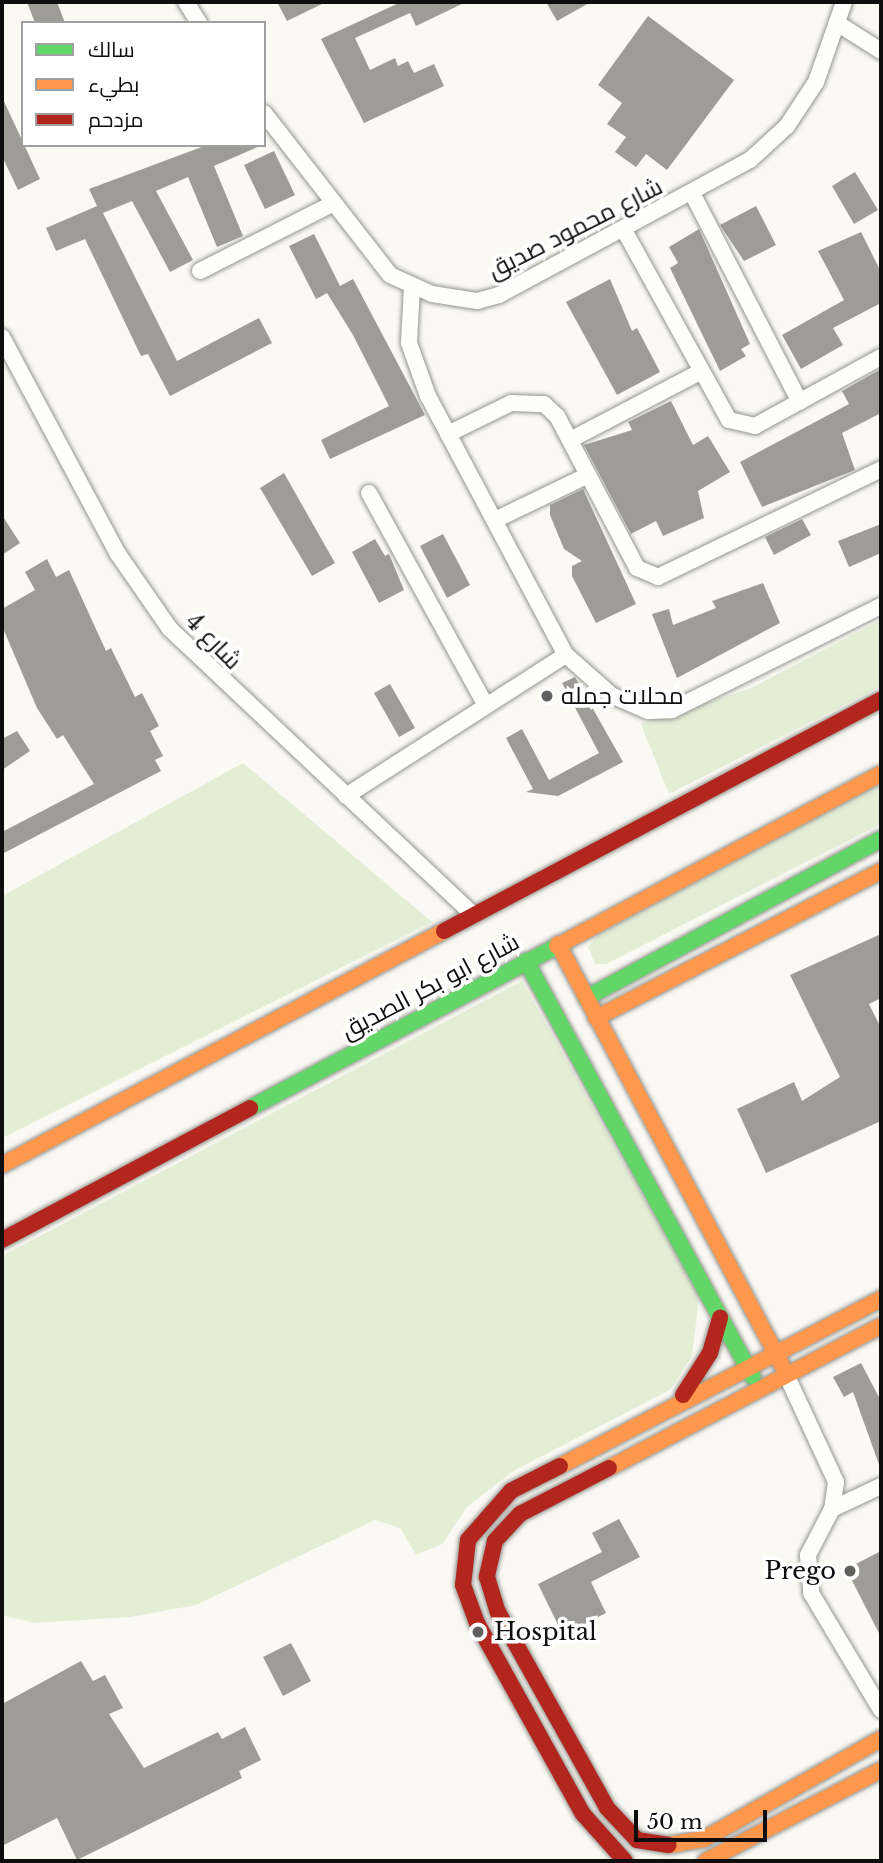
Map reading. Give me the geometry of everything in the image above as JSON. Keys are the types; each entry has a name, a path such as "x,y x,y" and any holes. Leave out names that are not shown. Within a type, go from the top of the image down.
{"street":[{"path":"186,2 198,21"},
{"name":"شارع محمود صديق","path":"266,116 390,275 412,287 454,300 499,295 750,160 787,126 816,82 844,2"},
{"path":"837,23 881,51"},
{"path":"692,193 800,402"},
{"path":"200,271 334,203"},
{"path":"624,230 720,411 741,426 755,426 881,357"},
{"path":"412,287 409,343 448,433 566,655 625,703 672,710 881,606"},
{"name":"شارع 4","path":"2,337 149,602 206,668 473,915"},
{"path":"570,440 700,372"},
{"path":"448,433 527,399 557,415 637,568 658,577 881,469"},
{"path":"495,520 589,475"},
{"path":"369,494 486,706"},
{"path":"346,796 566,655"},
{"name":"شارع ابو بكر الصديق","path":"2,1165 881,700"},
{"name":"شارع ابو بكر الصديق","path":"2,1240 881,774"},
{"path":"586,998 881,839"},
{"path":"596,1018 881,871"},
{"path":"558,944 775,1351 834,1470 832,1509 808,1556 811,1593 881,1710"},
{"path":"526,961 758,1387"},
{"path":"625,1861 583,1814 477,1623 461,1569 473,1530 500,1499 680,1399 881,1299"},
{"path":"680,1399 710,1353 720,1317"},
{"path":"881,1326 785,1372 520,1514 495,1541 491,1595 607,1808 637,1840 675,1846 704,1839 881,1739"},
{"path":"832,1509 881,1486"},
{"path":"706,1861 881,1770"}],"green space":[{"path":"881,620 881,686 669,794 641,724 749,689"},
{"path":"243,763 432,922 2,1138 2,896"},
{"path":"881,783 881,824 606,964 595,964 588,947 601,933"},
{"path":"522,981 699,1297 692,1356 670,1390 515,1470 467,1507 442,1544 416,1555 400,1528 375,1520 196,1605 130,1617 34,1623 2,1615 2,1256"}],"building":[{"path":"27,2 57,2 64,21 34,21"},
{"path":"277,2 326,2 287,21"},
{"path":"401,2 466,2 416,26 410,13 355,38 370,70 395,58 398,66 408,61 414,73 434,64 444,86 364,123 321,39"},
{"path":"546,2 591,2 557,21"},
{"path":"648,16 734,80 667,170 646,154 636,167 615,152 626,137 607,124 622,103 598,85"},
{"path":"2,97 21,138 21,147 25,147 40,179 18,190 2,156"},
{"path":"202,147 257,147 214,166 243,236 217,247 188,177 156,191 193,260 170,272 132,201 103,213 177,361 259,318 272,343 170,396 148,354 141,356 85,239 56,251 46,228 97,206 89,189"},
{"path":"274,151 295,195 265,209 244,165"},
{"path":"855,172 878,210 854,224 832,186"},
{"path":"756,206 776,245 744,261 720,225"},
{"path":"699,229 750,344 741,349 746,356 720,371 670,268 678,263 669,247"},
{"path":"861,232 881,272 881,303 833,328 843,345 801,369 782,335 844,300 818,251"},
{"path":"314,234 340,286 353,279 425,415 330,459 321,440 389,406 353,335 327,293 316,299 289,246"},
{"path":"610,279 632,331 637,328 660,372 617,395 566,302"},
{"path":"881,369 881,413 842,433 855,470 762,507 740,462 849,404 842,391"},
{"path":"671,401 693,445 708,436 730,472 698,491 704,518 663,536 656,521 631,534 584,445 632,430 628,422"},
{"path":"284,473 335,563 312,576 260,488"},
{"path":"583,489 636,604 596,623 572,576 572,566 582,561 564,549 550,515 550,505"},
{"path":"2,515 20,543 2,555"},
{"path":"802,519 811,535 774,555 765,537"},
{"path":"881,524 881,553 849,567 838,541"},
{"path":"443,534 470,585 447,598 420,546"},
{"path":"375,539 385,556 389,554 404,590 379,603 352,552"},
{"path":"47,559 56,577 69,570 106,651 111,648 135,697 142,693 159,726 150,731 163,756 155,760 161,771 2,854 2,832 94,784 63,735 57,739 37,708 2,626 2,609 35,590 25,572"},
{"path":"763,583 780,623 677,678 652,614 669,609 673,625 716,608 712,601"},
{"path":"575,677 623,762 558,796 526,792 533,789 506,738 522,729 549,780 599,753 562,683"},
{"path":"390,684 415,728 399,737 374,693"},
{"path":"17,731 30,751 2,770 2,739"},
{"path":"881,934 881,998 869,1004 881,1028 881,1121 766,1173 737,1109 794,1082 802,1101 840,1077 790,975"},
{"path":"861,1363 881,1401 881,1470 853,1392 844,1397 833,1377"},
{"path":"619,1519 640,1557 591,1582 606,1613 563,1635 538,1584 602,1552 592,1533"},
{"path":"881,1551 881,1637 846,1569"},
{"path":"291,1643 311,1681 283,1696 263,1657"},
{"path":"81,1661 93,1681 105,1675 123,1708 109,1714 144,1768 218,1732 222,1739 245,1727 261,1760 239,1771 242,1778 77,1860 57,1818 2,1846 2,1704"}],"traffic: fast":[{"path":"586,998 881,839"},
{"path":"250,1108 557,946"},
{"path":"526,961 752,1376"}],"traffic: slow":[{"path":"557,946 881,774"},
{"path":"596,1018 881,871"},
{"path":"2,1165 444,931"},
{"path":"558,944 781,1364"},
{"path":"560,1466 881,1299"},
{"path":"609,1468 881,1326"},
{"path":"669,1845 704,1839 881,1739"},
{"path":"706,1861 881,1770"}],"traffic: jam":[{"path":"444,931 881,700"},
{"path":"2,1240 250,1108"},
{"path":"683,1395 710,1353 720,1317"},
{"path":"560,1466 511,1491 468,1540 463,1585 477,1623 583,1814 625,1861"},
{"path":"609,1468 520,1514 495,1541 487,1577 498,1612 607,1808 637,1840 669,1845"}],"place":[{"name":"محلات جمله","path":"547,696"},
{"name":"Prego","path":"850,1571"},
{"name":"Hospital","path":"478,1632"}]}
